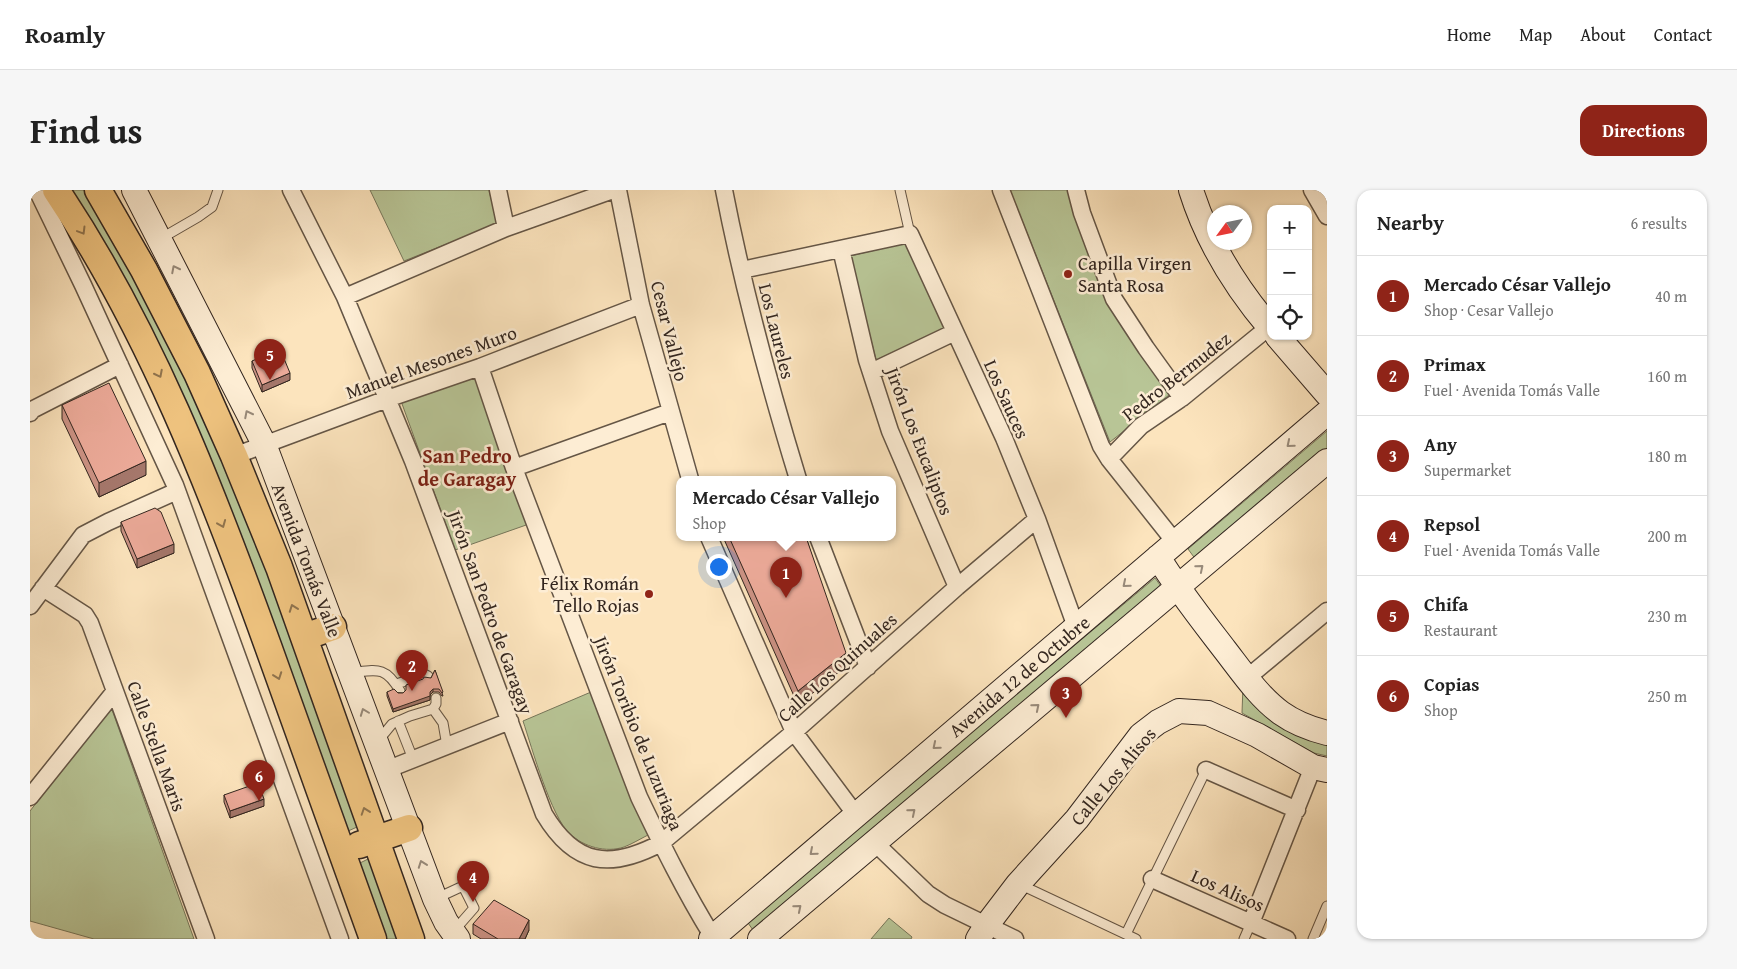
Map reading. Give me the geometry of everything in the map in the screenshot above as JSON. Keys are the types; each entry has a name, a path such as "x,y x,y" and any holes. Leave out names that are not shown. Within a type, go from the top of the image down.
{"main road":[{"path":"56,190 84,233 117,292 190,441 233,552 373,939"},
{"name":"Avenida Tomás Valle","path":"98,190 144,270 196,374 234,456 279,567 412,939"},
{"name":"Avenida Tomás Valle","path":"134,190 264,444 435,899 452,937"},
{"path":"1191,190 1203,221 1223,261 1247,300 1267,325"},
{"path":"1280,340 1327,394"},
{"name":"Avenida 12 de Octubre","path":"722,935 856,815 1327,413"},
{"name":"Avenida 12 de Octubre","path":"760,939 1327,461"},
{"path":"1166,550 1177,588 1247,678 1269,703 1282,713 1310,728 1327,733"},
{"path":"304,638 332,627"},
{"name":"Calle Los Alisos","path":"982,932 1018,884 1077,819 1141,735 1158,722 1179,711 1208,713 1257,735 1320,769"},
{"path":"341,851 409,828"}],"street":[{"path":"30,195 33,190"},
{"path":"37,190 120,364 177,491 340,939"},
{"name":"Jirón San Pedro de Garagay","path":"291,190 345,297 413,461 544,814 554,831 568,845 584,855 601,860 619,859 635,855 661,843"},
{"path":"498,190 506,228"},
{"path":"345,297 506,228 612,190"},
{"name":"Cesar Vallejo","path":"618,190 641,306 689,476"},
{"name":"Los Laureles","path":"724,190 771,391 797,476"},
{"path":"1002,190 1101,446 1166,550"},
{"path":"1076,190 1082,213 1114,299 1182,398"},
{"path":"1312,190 1327,216"},
{"path":"742,270 910,234"},
{"name":"Los Sauces","path":"910,234 1004,438 1037,519 1076,627"},
{"name":"Jirón Los Eucaliptos","path":"841,249 871,372 890,430 956,587"},
{"name":"Manuel Mesones Muro","path":"234,456 387,398 480,367 641,306"},
{"path":"871,372 955,332"},
{"name":"Pedro Bermudez","path":"1109,459 1141,426 1267,335"},
{"path":"30,413 32,410 120,364"},
{"name":"Jirón Toribio de Luzuriaga","path":"480,367 514,468 639,797 699,914 722,935"},
{"path":"514,468 670,412"},
{"path":"30,606 82,535 177,491"},
{"name":"Calle Los Quinuales","path":"661,843 794,732 956,587 1037,519"},
{"path":"711,541 794,732 856,815"},
{"path":"820,541 868,667"},
{"name":"Calle Stella Maris","path":"43,588 85,615 90,623 206,939"},
{"path":"1247,678 1327,612"},
{"path":"30,797 115,691"},
{"path":"386,770 510,721"},
{"path":"1251,923 1297,810 1320,769"},
{"path":"1206,770 1297,810"},
{"path":"875,843 928,894 982,932 1015,939"},
{"name":"Los Alisos","path":"1152,879 1287,939"}],"lane":[{"path":"159,239 212,207 218,190"},
{"name":"Los Sauces","path":"900,190 910,234"},
{"path":"350,673 378,669 385,672 398,688 418,675 424,674 428,676"},
{"path":"376,744 392,724 408,712 432,709 436,704 436,698"},
{"path":"432,709 443,723 447,746"},
{"path":"398,721 414,759"},
{"path":"1126,934 1206,770"},
{"path":"1018,884 1136,939"},
{"path":"435,899 463,886 474,908 452,937"},
{"path":"1313,939 1327,906"},
{"path":"1244,939 1251,923"}],"green space":[{"path":"66,190 88,190 146,293 248,509 357,819 357,827 346,832 218,499"},
{"path":"370,190 489,190 497,224 404,261"},
{"path":"1010,190 1070,190 1086,248 1104,295 1169,395 1110,442"},
{"path":"905,243 945,328 876,360 850,256"},
{"path":"475,374 529,524 455,550 401,401"},
{"path":"1327,431 1327,458 1199,564 1188,549"},
{"path":"1155,578 1165,592 755,933 746,920"},
{"path":"1243,685 1327,738 1327,756 1314,753 1242,713"},
{"path":"591,692 648,835 617,849 603,849 588,845 576,839 563,825 549,798 523,721"},
{"path":"111,707 194,939 94,939 30,921 30,811"},
{"path":"368,859 372,862 400,939 379,939 358,864"},
{"path":"889,918 912,937 911,939 871,939"}],"building":[{"path":"280,349 290,373 262,385 252,361"},
{"path":"109,383 146,461 99,483 62,405"},
{"path":"155,508 161,512 174,544 137,559 121,522"},
{"path":"731,541 807,541 846,653 798,691"},
{"path":"435,670 442,693 439,689 433,689 430,692 430,696 393,709 387,692 394,689 398,693 403,693 406,690 406,685 424,677 431,678"},
{"path":"258,783 264,799 230,811 224,795"},
{"path":"494,900 529,920 519,939 498,939 473,924"}],"place":[{"name":"Capilla Virgen Santa Rosa","path":"1068,274"},
{"name":"Chifa","path":"270,380"},
{"name":"Félix Román Tello Rojas","path":"649,594"},
{"name":"Mercado César Vallejo","path":"786,598"},
{"name":"Primax","path":"412,691"},
{"name":"Any","path":"1066,718"},
{"name":"Copias","path":"259,801"},
{"name":"Repsol","path":"473,902"}],"district":[{"name":"San Pedro de Garagay","path":"467,468"}]}
